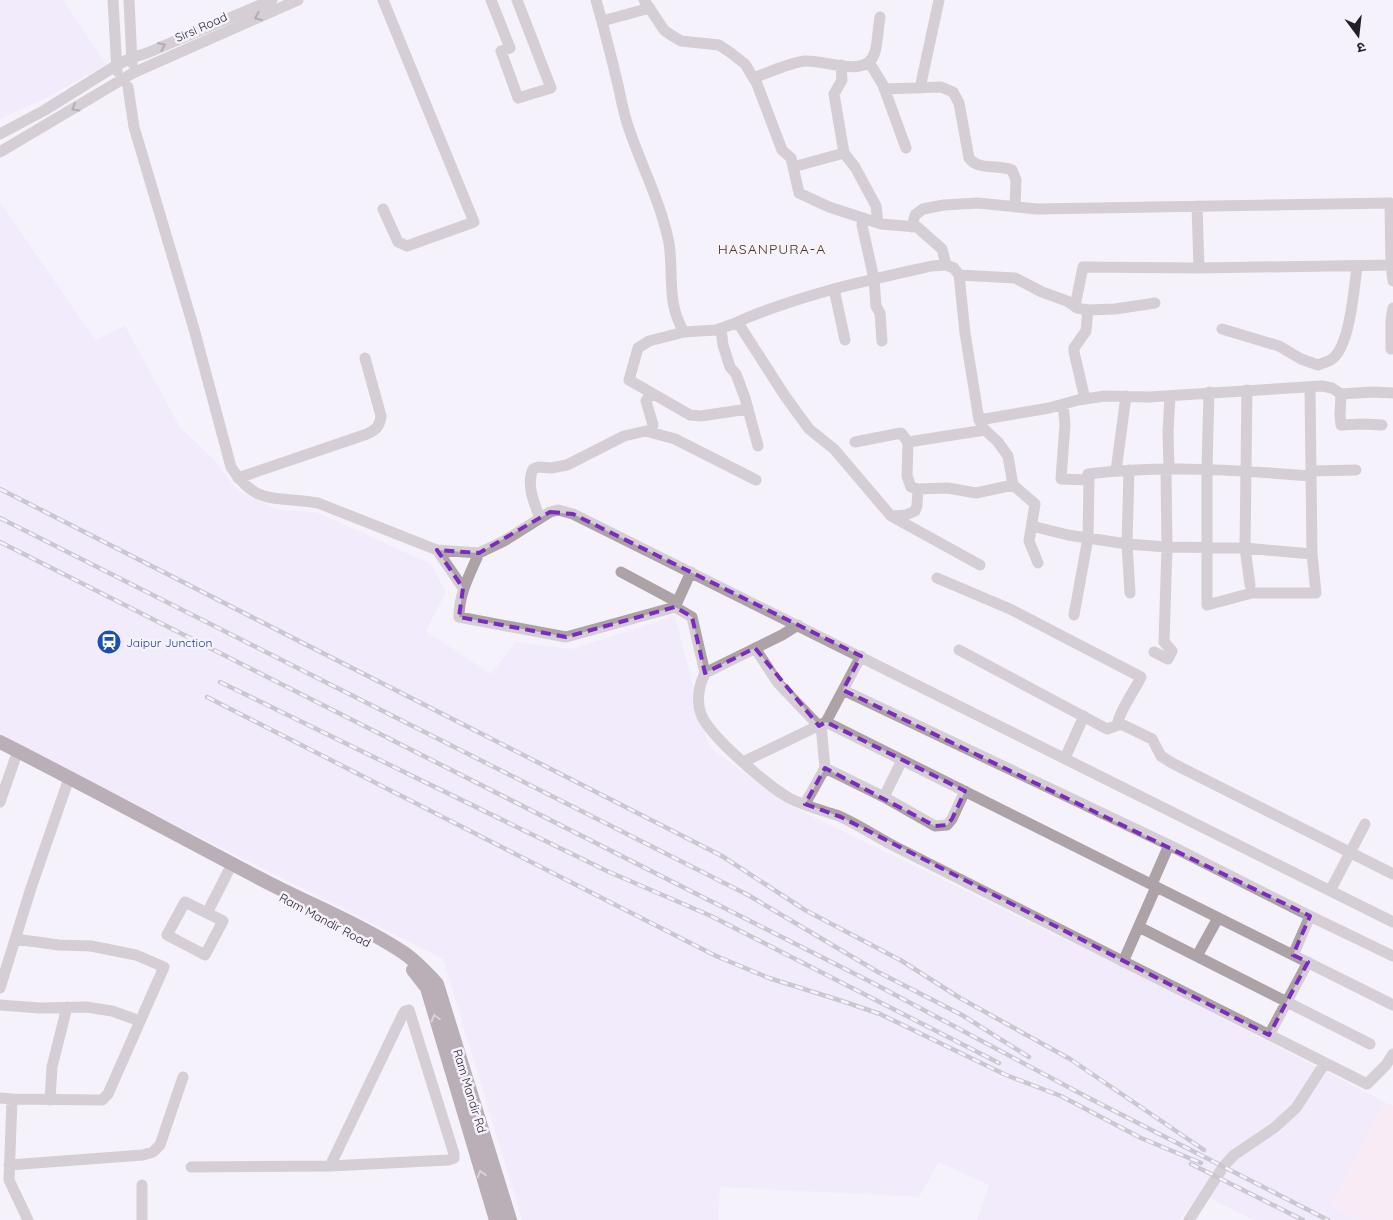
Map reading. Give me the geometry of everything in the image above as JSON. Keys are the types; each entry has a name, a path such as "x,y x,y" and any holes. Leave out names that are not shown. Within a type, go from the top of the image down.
{"main road":[{"name":"Ram Mandir Road","path":"0,742 88,786 259,878 360,928 402,951 422,968"},
{"name":"Ram Mandir Road","path":"0,752 67,784 378,948 413,969 427,988 475,1131 496,1220"},
{"name":"Ram Mandir Rd","path":"422,968 437,984 475,1131 510,1220"}],"street":[{"path":"113,0 117,65 134,128 194,329 231,467 238,478 253,492 272,500 304,500 318,503 438,550 478,552 504,541 550,512 558,510 573,514 1393,922"},
{"path":"0,152 123,85 134,73 131,58 129,0"},
{"name":"Sirsi Road","path":"0,134 45,110 131,58 272,0"},
{"name":"Sirsi Road","path":"134,73 298,0"},
{"path":"383,0 474,222 407,246 398,242 383,209"},
{"path":"492,0 510,48 501,51 518,98 551,88 517,0"},
{"path":"596,0 628,128 647,173 669,244 672,305 677,320 684,332"},
{"path":"920,88 939,0"},
{"path":"602,21 647,4 664,30 681,41 719,45 732,53 745,64 754,78 782,150 791,158 799,193 829,207 878,223 917,227 942,249 946,265"},
{"path":"754,78 804,61 817,61 854,67 869,62 876,51 880,17"},
{"path":"869,62 878,75 906,148"},
{"path":"841,65 842,80 834,94 844,154 854,167 876,206 878,223"},
{"path":"884,89 941,87 953,92 959,103 969,158 978,165 1012,170 1016,180 1015,207"},
{"path":"793,167 844,154"},
{"path":"912,227 915,215 923,209 944,205 978,203 1037,209 1390,203 1393,281"},
{"path":"1197,206 1199,268"},
{"path":"863,218 862,225 874,280 876,306 880,314 882,341"},
{"path":"748,410 701,416 690,415 629,380 638,348 649,341 684,332 721,329 758,313 834,289 932,266 946,265 954,268 959,275 965,333 982,425 1008,456 1013,485 1035,504 1029,541 1038,563"},
{"path":"1075,306 1083,266 1199,268 1391,265"},
{"path":"1222,330 1279,346 1301,359 1318,365 1333,359 1345,342 1356,267 1351,266"},
{"path":"959,275 1015,278 1042,292 1088,310 1115,309 1155,303"},
{"path":"834,289 845,340"},
{"path":"1391,349 1393,308"},
{"path":"1085,399 1074,348 1086,331 1088,310"},
{"path":"734,324 740,326 809,429 834,449 891,516 980,565"},
{"path":"721,329 723,345 730,367 736,374 758,446"},
{"path":"238,478 367,434 378,428 381,416 364,358"},
{"path":"1209,392 1206,468 1207,605 1252,592 1316,593 1312,554 1311,474 1318,365"},
{"path":"908,442 1063,404 1105,396 1170,396 1209,392 1316,387 1332,388 1341,394 1393,393"},
{"path":"1247,390 1245,548 1250,585"},
{"path":"651,393 646,401 652,426"},
{"path":"1341,394 1341,425 1382,425"},
{"path":"1116,471 1126,396"},
{"path":"1154,652 1168,659 1172,651 1164,642 1170,396"},
{"path":"1063,404 1065,424 1061,479 1089,480"},
{"path":"540,518 531,489 533,469 567,465 624,436 640,432 658,433 675,439 756,480"},
{"path":"855,442 901,433 908,442 907,476 911,487 918,489 948,488 976,493 1013,485"},
{"path":"1074,615 1088,538 1088,474 1129,470 1206,468 1311,474 1356,470"},
{"path":"1129,470 1127,544 1130,593"},
{"path":"891,516 906,515 915,511 918,489"},
{"path":"1032,526 1127,544 1167,547 1245,548 1312,554"},
{"path":"438,550 463,588"},
{"path":"478,552 463,588 459,604 459,617 566,637 676,605 691,572"},
{"path":"621,572 676,605 692,617 705,673"},
{"path":"937,578 1010,609 1141,677 1120,713 1117,725"},
{"path":"798,625 782,635 705,673 701,681 699,695 700,713 708,728 743,762 786,796 841,818 1367,1084 1386,1065 1393,1054"},
{"path":"755,648 778,683 822,724 965,791 1393,1005"},
{"path":"959,650 1107,729 1121,724 1152,739 1162,756 1172,763 1393,874"},
{"path":"743,762 822,724 861,656"},
{"path":"843,690 1169,845 1393,956"},
{"path":"1065,758 1084,716"},
{"path":"805,804 825,768 822,724"},
{"path":"0,802 15,759"},
{"path":"884,797 902,760"},
{"path":"825,768 884,797 935,826 947,825 952,819 965,791"},
{"path":"0,988 31,888 67,784"},
{"path":"1330,891 1365,824"},
{"path":"1123,962 1139,927 1169,845"},
{"path":"208,913 229,870"},
{"path":"185,902 208,913 223,921 205,955 168,935 185,902"},
{"path":"1293,955 1310,916"},
{"path":"1197,956 1218,918"},
{"path":"1139,927 1370,1044"},
{"path":"0,1098 102,1100 108,1094 164,967 136,955 100,948 59,946 15,939"},
{"path":"1269,1035 1308,962"},
{"path":"0,1005 39,1008 86,1007 112,1011 140,1021"},
{"path":"50,1100 52,1067 67,1008"},
{"path":"191,1168 330,1166 452,1160 454,1156 449,1139 410,1012 407,1010 403,1014 330,1166"},
{"path":"1189,1220 1223,1167 1239,1151 1274,1128 1296,1108 1325,1063"},
{"path":"9,1165 144,1155 153,1152 160,1146 184,1076"},
{"path":"12,1099 9,1165 5,1179 28,1220"},
{"path":"449,1139 475,1131"},
{"path":"142,1185 142,1220"},
{"path":"496,1220 510,1220"}],"highlighted area":[{"path":"550,512 573,514 861,656 843,690 1310,916 1293,955 1308,962 1269,1035 841,817 805,804 825,768 935,826 947,825 952,819 965,791 826,722 819,726 755,648 705,673 692,617 675,607 566,637 459,617 463,588 437,550 479,553"}],"shaded area":[{"path":"0,0 63,0 106,65 44,99 0,119"},
{"path":"0,202 95,340 125,326 180,427 215,461 238,491 279,510 316,512 431,564 446,592 426,631 491,674 515,642 571,649 675,616 709,747 787,804 1134,973 1385,1102 1331,1207 1361,1220 1253,1220 1200,1193 1179,1220 977,1220 989,1185 939,1162 919,1197 720,1187 718,1220 522,1220 443,959 0,737"},
{"path":"1385,1102 1393,1106 1393,1220 1361,1220 1331,1207"}],"railway":[{"path":"0,489 722,856 805,910 902,961 960,998 1070,1059 1204,1150"},
{"path":"0,518 748,895 878,972 962,1015 1029,1057"},
{"path":"0,542 871,982 1087,1097 1328,1220"},
{"path":"220,682 607,871 711,916 999,1063"},
{"path":"207,697 716,956 769,978 880,1014 1006,1075 1061,1096 1141,1138 1201,1163"},
{"path":"1191,1164 1303,1220"}],"place":[{"name":"Jaipur Junction","path":"109,642"}],"district":[{"name":"HASANPURA-A","path":"772,249"}]}
